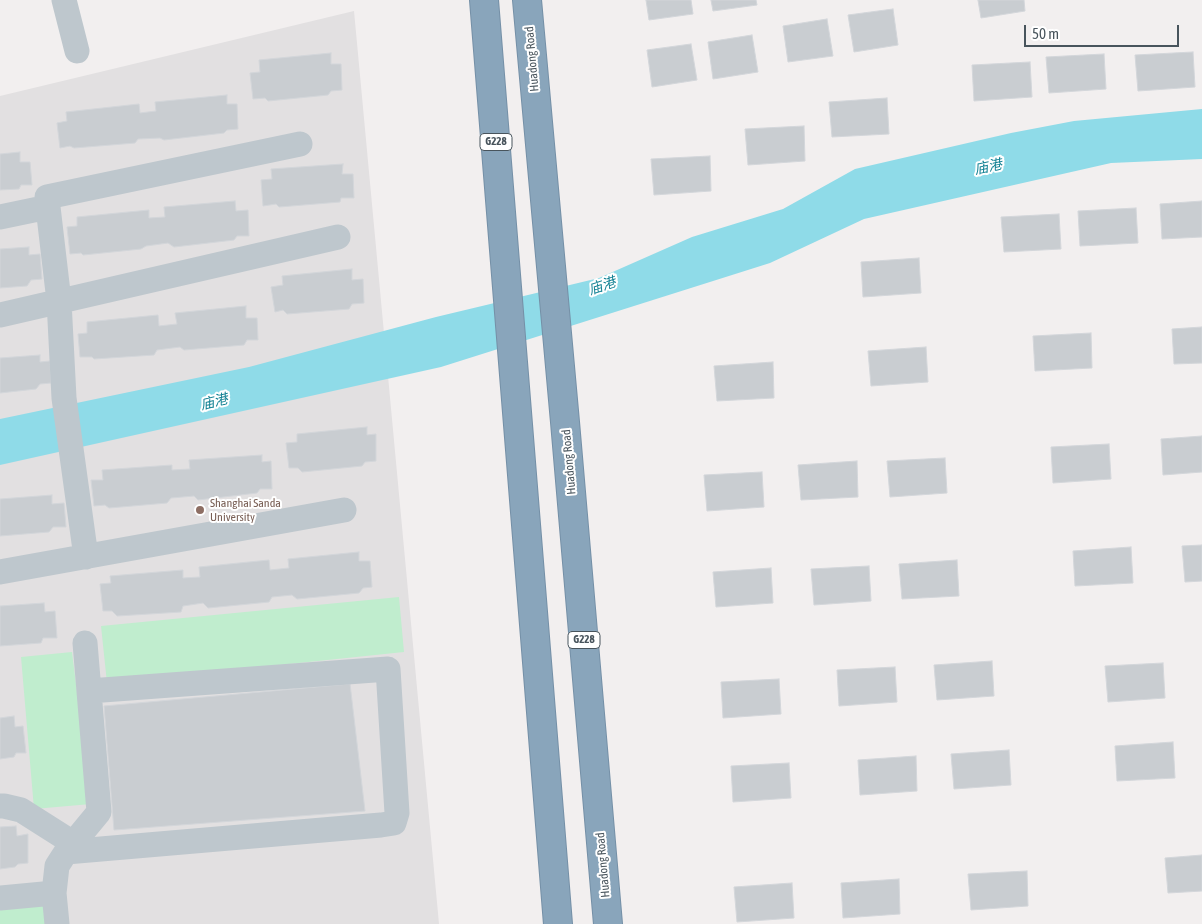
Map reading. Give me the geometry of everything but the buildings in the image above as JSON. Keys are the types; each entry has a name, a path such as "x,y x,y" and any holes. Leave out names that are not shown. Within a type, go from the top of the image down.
{"highway":[{"name":"G228","path":"484,0 558,924"},
{"name":"Huadong Road","path":"527,0 560,356 608,924"}],"street":[{"path":"64,0 77,51"},
{"path":"86,557 64,398 59,301 47,197 300,144"},
{"path":"0,217 48,207"},
{"path":"0,315 338,237"},
{"path":"0,572 344,510"},
{"path":"57,924 54,894 57,866 99,812 85,644"},
{"path":"0,806 21,810 70,848 394,823 397,813 388,669 89,691"},
{"path":"0,898 54,894"}],"shaded area":[{"name":"Shanghai Sanda University","path":"354,11 439,924 0,924 0,96"}],"green space":[{"path":"399,597 404,652 107,683 101,626"},
{"path":"72,652 91,804 34,809 21,657"},
{"path":"43,900 46,924 0,924 0,904"}],"water":[{"name":"庙港","path":"1202,109 1202,159 1111,163 864,219 770,263 441,367 0,465 0,419 249,367 436,317 599,278 692,237 783,209 855,169 1011,133 1074,121"}],"place":[{"name":"Shanghai Sanda University","path":"200,510"}]}
